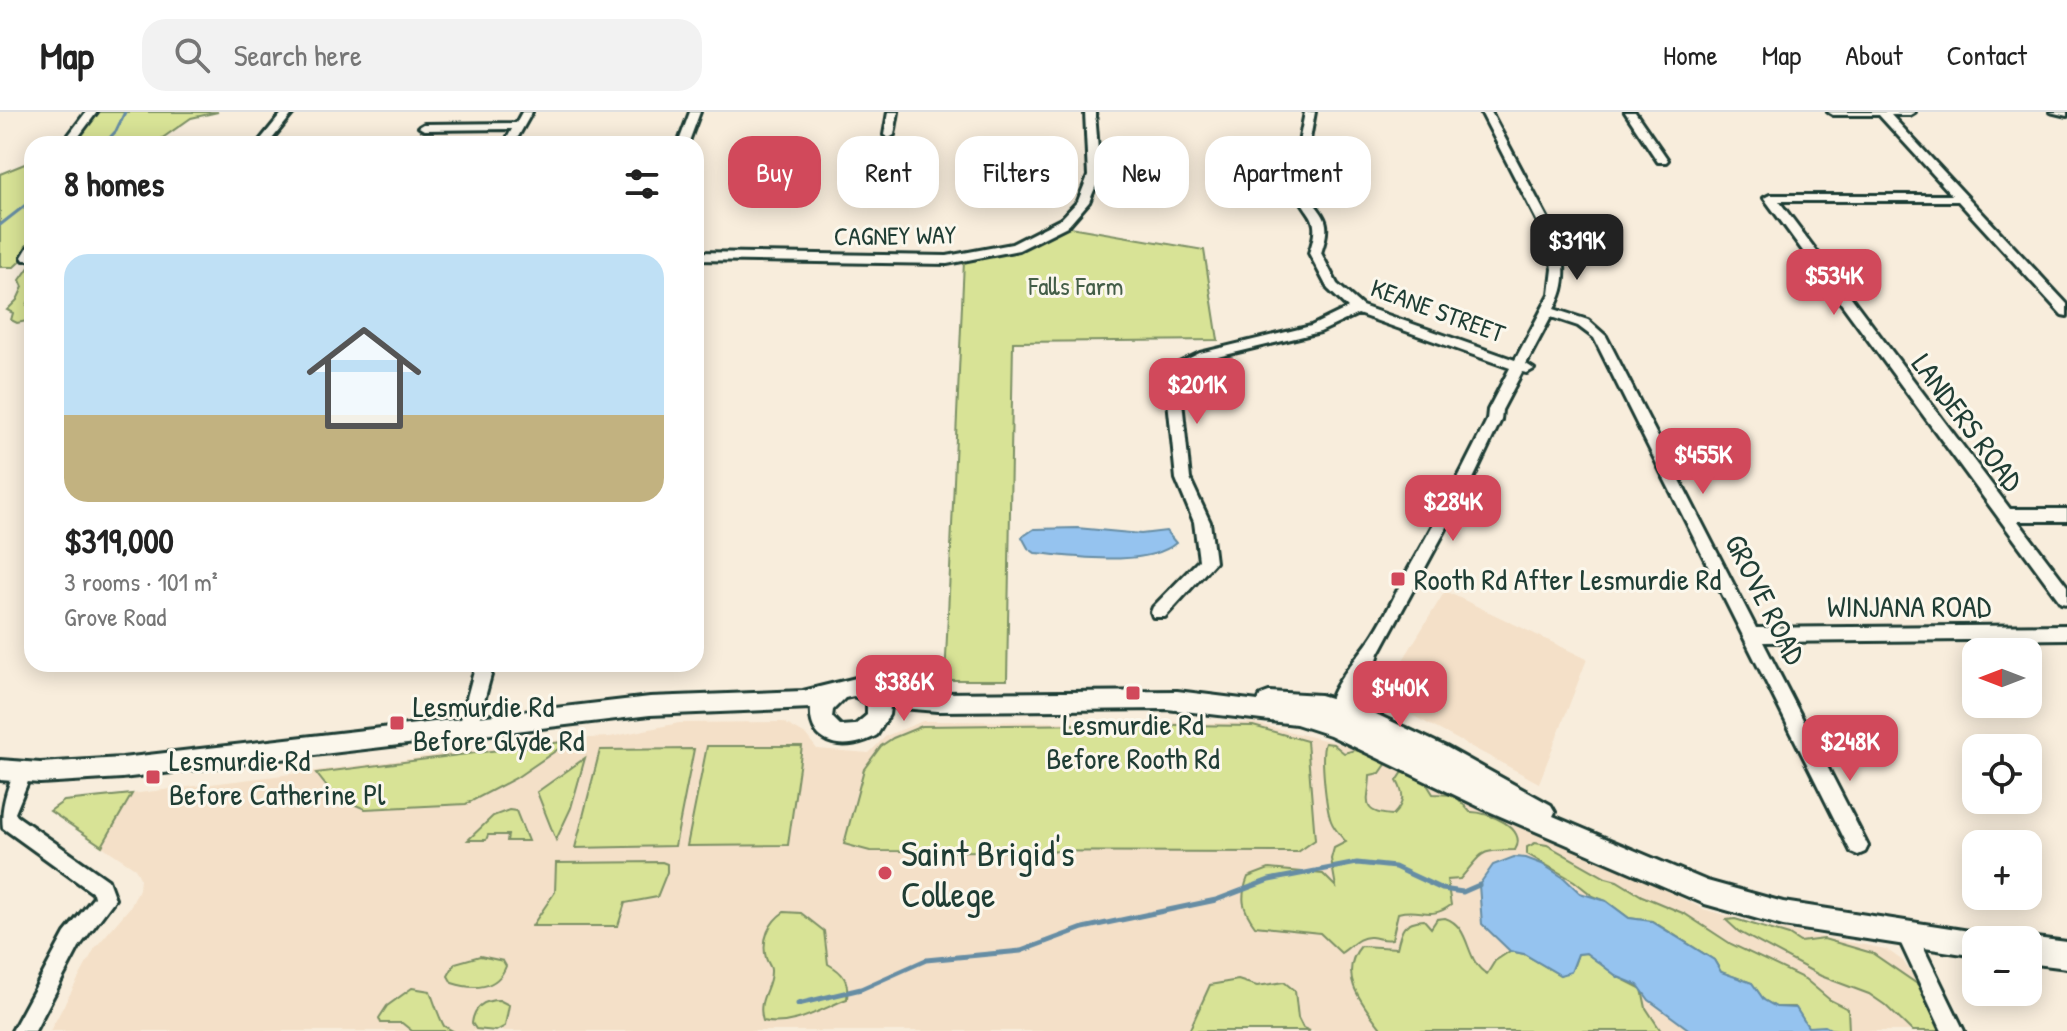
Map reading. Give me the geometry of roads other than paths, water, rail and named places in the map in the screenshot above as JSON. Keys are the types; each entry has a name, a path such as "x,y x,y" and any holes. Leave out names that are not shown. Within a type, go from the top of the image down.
{"main road":[{"path":"0,770 122,768 650,706 803,700 856,687 876,697 937,702 1166,700 1296,715 1342,716 1492,802 1705,892 1757,907 1962,942"},
{"path":"821,720 822,706 832,694"},
{"path":"876,697 877,721"},
{"path":"757,702 821,720 829,731 843,737 866,731 877,721 937,702"},
{"path":"2042,952 2067,955"}],"street":[{"path":"73,136 92,112"},
{"path":"269,136 289,112"},
{"path":"513,136 527,112"},
{"path":"686,136 695,112"},
{"path":"889,135 893,112"},
{"name":"CAGNEY WAY","path":"704,256 947,260 1015,247 1065,222 1083,202 1094,176 1090,112"},
{"name":"KEANE STREET","path":"1310,112 1301,169 1303,193 1321,218 1324,232 1315,253 1332,286 1357,309 1524,367"},
{"path":"1342,716 1356,668 1375,646 1466,479 1494,420 1506,412 1524,367 1569,280 1564,259 1488,112"},
{"path":"1630,112 1662,160"},
{"path":"1833,112 1910,112"},
{"path":"1882,112 2067,312"},
{"path":"2055,112 2067,113"},
{"path":"424,127 519,126"},
{"name":"LANDERS ROAD","path":"1961,198 1770,198 2067,598"},
{"path":"1159,612 1207,562 1202,522 1183,479 1173,381 1180,366 1205,356 1315,329 1357,309"},
{"name":"GROVE ROAD","path":"1553,313 1583,323 1599,336 1858,846"},
{"path":"2005,515 2067,515"},
{"name":"WINJANA ROAD","path":"1751,635 2067,632"},
{"path":"468,727 483,672"},
{"path":"23,772 6,813 10,822 101,887 105,899 72,940 23,1031"},
{"path":"1907,935 1953,1031"}],"water":[{"path":"1077,528 1141,534 1166,531 1176,543 1147,556 1088,558 1035,553 1022,537 1034,529"},
{"path":"1514,857 1542,864 1580,893 1606,901 1629,918 1651,921 1714,960 1721,972 1752,983 1764,1000 1776,1007 1796,1008 1808,1027 1825,1026 1834,1031 1691,1031 1649,1000 1638,985 1618,977 1586,953 1578,954 1571,972 1560,975 1524,954 1510,951 1482,924 1479,885 1493,865"}],"waterway":[{"path":"111,136 125,112"},
{"path":"0,225 24,206"},
{"path":"798,1004 861,989 926,960 1021,951 1083,928 1216,900 1269,880 1357,863 1395,867 1442,889 1463,892 1479,885"}],"place":[{"name":"Rooth Rd After Lesmurdie Rd","path":"1398,579"},
{"name":"Lesmurdie Rd Before Rooth Rd","path":"1133,693"},
{"name":"Lesmurdie Rd Before Glyde Rd","path":"397,723"},
{"name":"Lesmurdie Rd Before Catherine Pl","path":"153,777"},
{"name":"Saint Brigid's College","path":"885,873"}],"park label":[{"name":"Falls Farm","path":"1076,285"}]}
